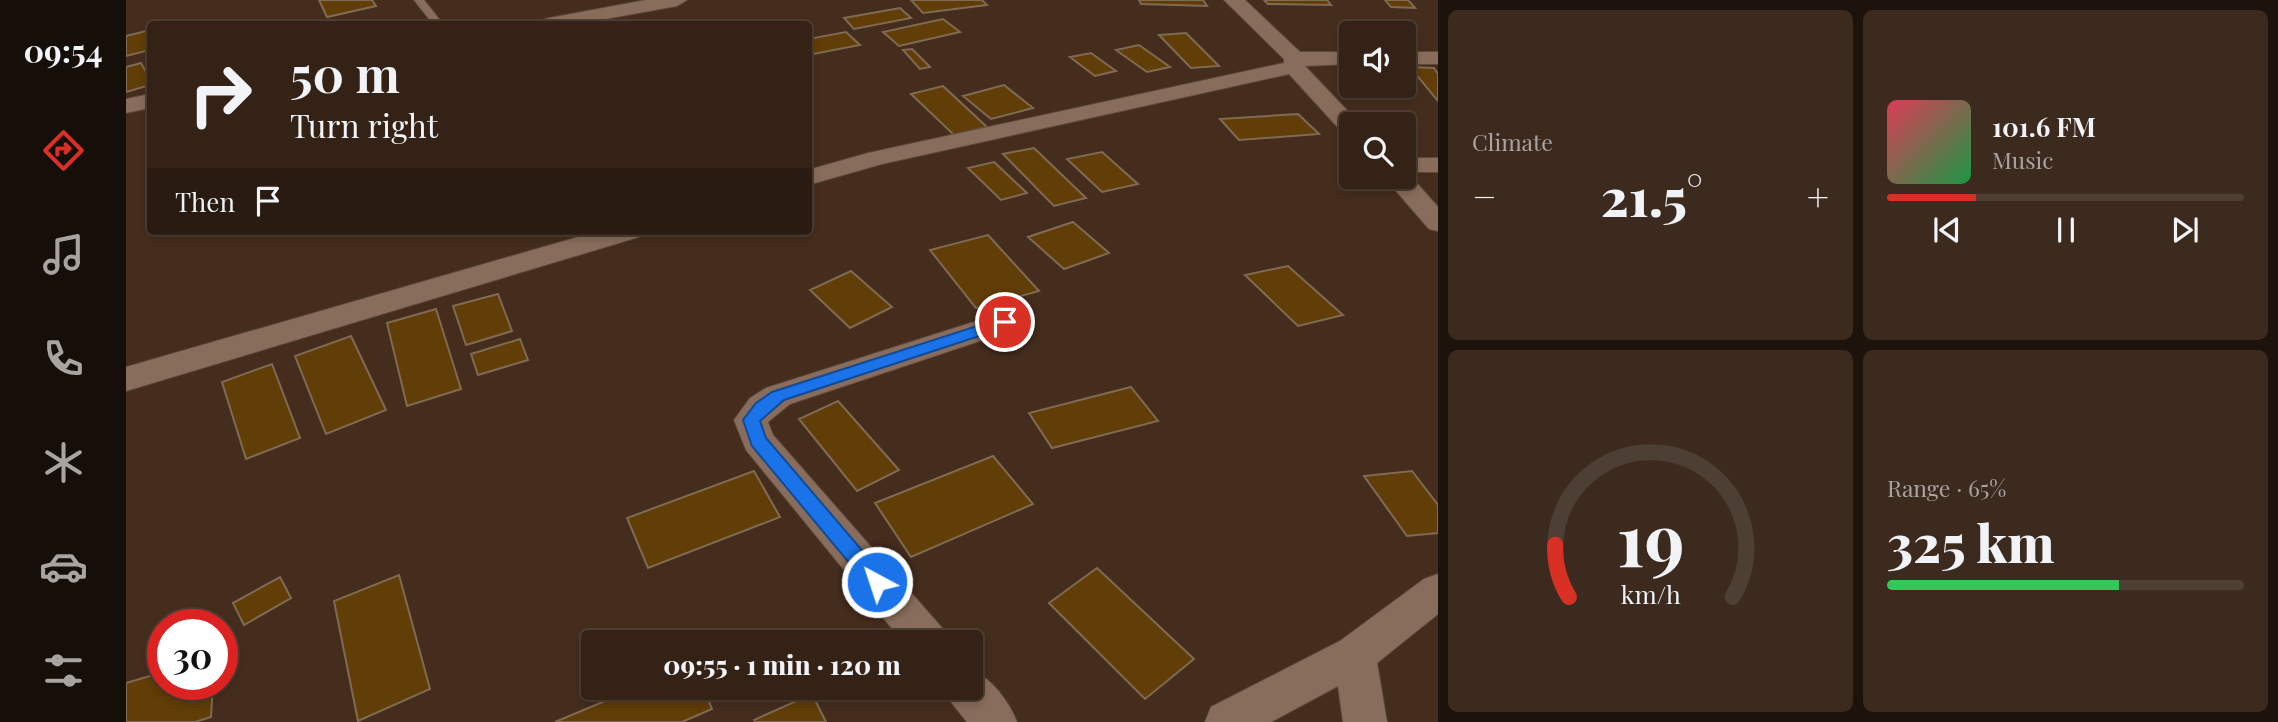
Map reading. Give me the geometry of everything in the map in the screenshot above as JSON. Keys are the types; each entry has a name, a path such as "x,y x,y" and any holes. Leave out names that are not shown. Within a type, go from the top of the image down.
{"street":[{"path":"565,21 677,0"},
{"path":"1234,0 1295,63 1339,114"},
{"path":"1416,58 1438,58"},
{"path":"812,177 877,158 1295,63 1339,59"},
{"path":"126,106 147,102"},
{"path":"1416,165 1438,165"},
{"path":"1408,189 1438,223"},
{"path":"126,379 615,235"},
{"path":"918,630 758,441 751,420 762,407 778,396 1005,322"},
{"path":"1227,722 1355,655 1438,591"},
{"path":"1355,655 1365,722"},
{"path":"976,700 995,722"}],"lane":[{"path":"419,0 436,21"}],"building":[{"path":"319,0 372,0 376,6 327,17"},
{"path":"911,0 982,0 987,5 923,13"},
{"path":"1139,0 1203,0 1207,6 1141,4"},
{"path":"1264,0 1327,0 1331,5 1268,4"},
{"path":"1385,0 1408,0 1415,8 1391,7"},
{"path":"900,8 911,18 854,29 844,18"},
{"path":"943,19 960,32 899,46 883,32"},
{"path":"147,31 147,51 126,56 126,36"},
{"path":"846,32 860,45 812,54 812,38"},
{"path":"1186,33 1219,66 1191,68 1159,35"},
{"path":"1139,45 1170,67 1147,72 1116,50"},
{"path":"912,49 930,67 920,69 903,50"},
{"path":"1091,53 1116,71 1095,76 1070,57"},
{"path":"141,63 147,74 147,86 126,92 126,67"},
{"path":"1416,67 1434,68 1438,74 1438,101 1416,74"},
{"path":"1004,85 1033,108 991,119 963,96"},
{"path":"943,86 987,127 954,135 911,94"},
{"path":"1298,114 1319,134 1239,140 1220,119"},
{"path":"1034,148 1086,198 1054,206 1003,154"},
{"path":"1102,152 1138,184 1102,192 1067,159"},
{"path":"994,162 1027,193 1001,200 968,168"},
{"path":"1073,222 1109,253 1064,269 1028,237"},
{"path":"988,235 1039,291 976,308 930,250"},
{"path":"1288,266 1343,315 1298,326 1245,275"},
{"path":"851,271 892,307 850,328 810,290"},
{"path":"498,294 512,331 466,345 453,306"},
{"path":"436,309 461,389 407,406 387,323"},
{"path":"351,336 386,410 326,434 295,356"},
{"path":"520,339 528,360 478,375 471,354"},
{"path":"272,364 300,438 246,459 222,382"},
{"path":"1131,387 1158,421 1052,448 1029,413"},
{"path":"838,401 899,470 857,491 799,419"},
{"path":"993,456 1033,504 911,557 875,503"},
{"path":"754,471 780,517 648,568 627,518"},
{"path":"1412,471 1438,505 1438,533 1407,536 1364,476"},
{"path":"1097,568 1194,659 1145,699 1049,603"},
{"path":"399,575 430,689 358,721 334,601"},
{"path":"280,577 291,598 244,625 233,603"},
{"path":"147,677 147,700 212,700 211,717 195,722 126,722 126,683"},
{"path":"607,700 708,700 712,709 682,722 555,722"},
{"path":"799,700 815,700 826,722 755,722 754,720"}],"route":[{"path":"877,582 758,441 751,420 762,407 778,396 1005,322"}]}
